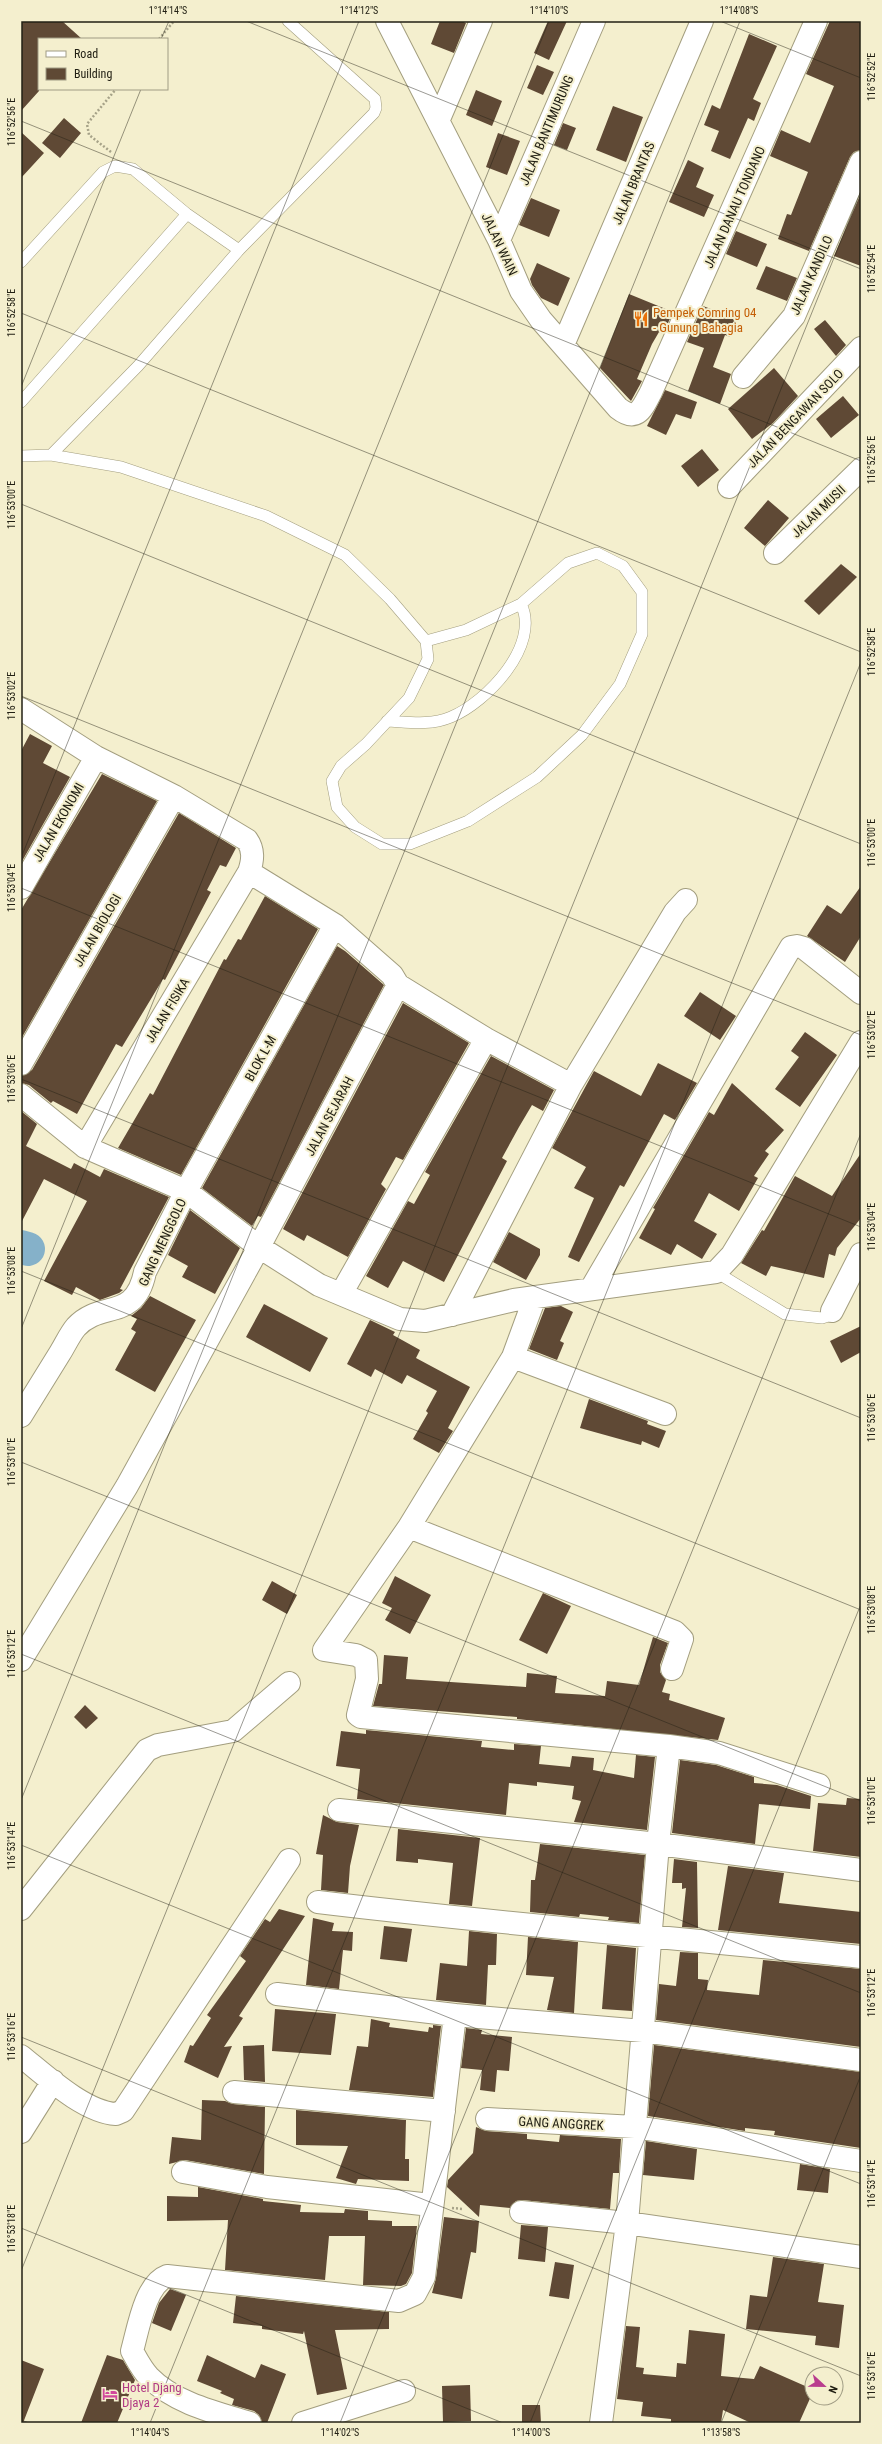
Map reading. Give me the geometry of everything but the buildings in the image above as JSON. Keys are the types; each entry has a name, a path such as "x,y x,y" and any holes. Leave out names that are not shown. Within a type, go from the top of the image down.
{"street":[{"name":"JALAN WAIN","path":"387,21 439,119 499,240 522,291 541,320 618,408 625,414 636,414 642,409 651,392"},
{"path":"439,119 481,21"},
{"name":"JALAN BANTIMURUNG","path":"499,240 594,21"},
{"name":"JALAN BRANTAS","path":"564,345 702,21"},
{"name":"JALAN DANAU TONDANO","path":"651,392 816,21"},
{"name":"JALAN KANDILO","path":"743,377 794,316 861,162"},
{"name":"JALAN BENGAWAN SOLO","path":"729,487 861,348"},
{"name":"JALAN MUSII","path":"775,553 861,469"},
{"path":"21,709 96,756 174,796 247,840 251,846 252,855 249,872 335,925 392,975 398,985 486,1039 571,1085"},
{"name":"JALAN EKONOMI","path":"21,888 96,756"},
{"name":"JALAN BIOLOGI","path":"21,1064 174,796"},
{"name":"JALAN FISIKA","path":"86,1147 249,872"},
{"path":"452,1315 571,1085 675,912 686,900"},
{"name":"BLOK L-M","path":"186,1191 335,925"},
{"path":"591,1289 791,947 804,948 861,993"},
{"name":"JALAN SEJARAH","path":"21,1660 127,1486 260,1247 398,985"},
{"path":"341,1294 486,1039"},
{"path":"21,1095 86,1147 186,1191 260,1247 319,1285 400,1319 425,1321 535,1297 716,1272 732,1255 861,1042"},
{"name":"GANG MENGGOLO","path":"21,1416 76,1327 91,1316 123,1307 137,1294 143,1284 145,1272 186,1191"},
{"path":"832,1311 861,1254"},
{"path":"535,1297 512,1357 409,1527 324,1650 356,1655 366,1660 367,1679 358,1715 360,1717 669,1746 720,1753 819,1785"},
{"path":"512,1357 664,1414"},
{"path":"409,1527 675,1632 682,1639 672,1669"},
{"path":"21,1909 147,1750 158,1745 232,1731 290,1683"},
{"path":"601,2423 627,2223 658,1844 669,1746"},
{"path":"339,1810 658,1844 861,1870"},
{"path":"21,2056 52,2082 97,2110 116,2114 128,2104 289,1860"},
{"path":"318,1902 479,1922 650,1935 861,1957"},
{"path":"277,1994 455,2015 643,2031 861,2060"},
{"path":"250,2423 215,2413 168,2392 148,2377 132,2351 150,2290 158,2279 167,2276 399,2301 414,2294 424,2277 431,2205 455,2015"},
{"path":"21,2132 52,2082"},
{"path":"234,2092 444,2111"},
{"name":"GANG ANGGREK","path":"487,2119 635,2127 861,2161"},
{"path":"183,2172 267,2187 431,2205"},
{"path":"521,2212 627,2223 861,2257"},
{"path":"303,2423 404,2391"}],"lane":[{"path":"51,454 138,366 239,250 371,118 376,108 375,99 288,21"},
{"path":"21,262 103,172 116,166 132,168 187,214 239,250"},
{"path":"21,402 187,214"},
{"path":"21,456 51,454 121,467 266,516 345,555 390,599 426,641 428,659 409,698 340,766 332,781 337,807 355,827 382,844 410,844 468,821 537,777 582,735 620,684 642,634 642,592 623,566 597,553 568,563 521,604 466,630 426,641"},
{"path":"387,721 432,722 450,717 481,700 509,668 524,635 526,614 521,604"},
{"path":"716,1272 785,1314 822,1318 828,1316 832,1311"}],"path":[{"path":"160,38 174,21"},
{"path":"115,90 87,124 87,130 89,135 132,168"}],"waterway":[{"path":"21,1247 28,1249"}],"place":[{"name":"Pempek Comring 04 - Gunung Bahagia","path":"641,319"},
{"name":"Hotel Djang Djaya 2","path":"110,2394"}]}
